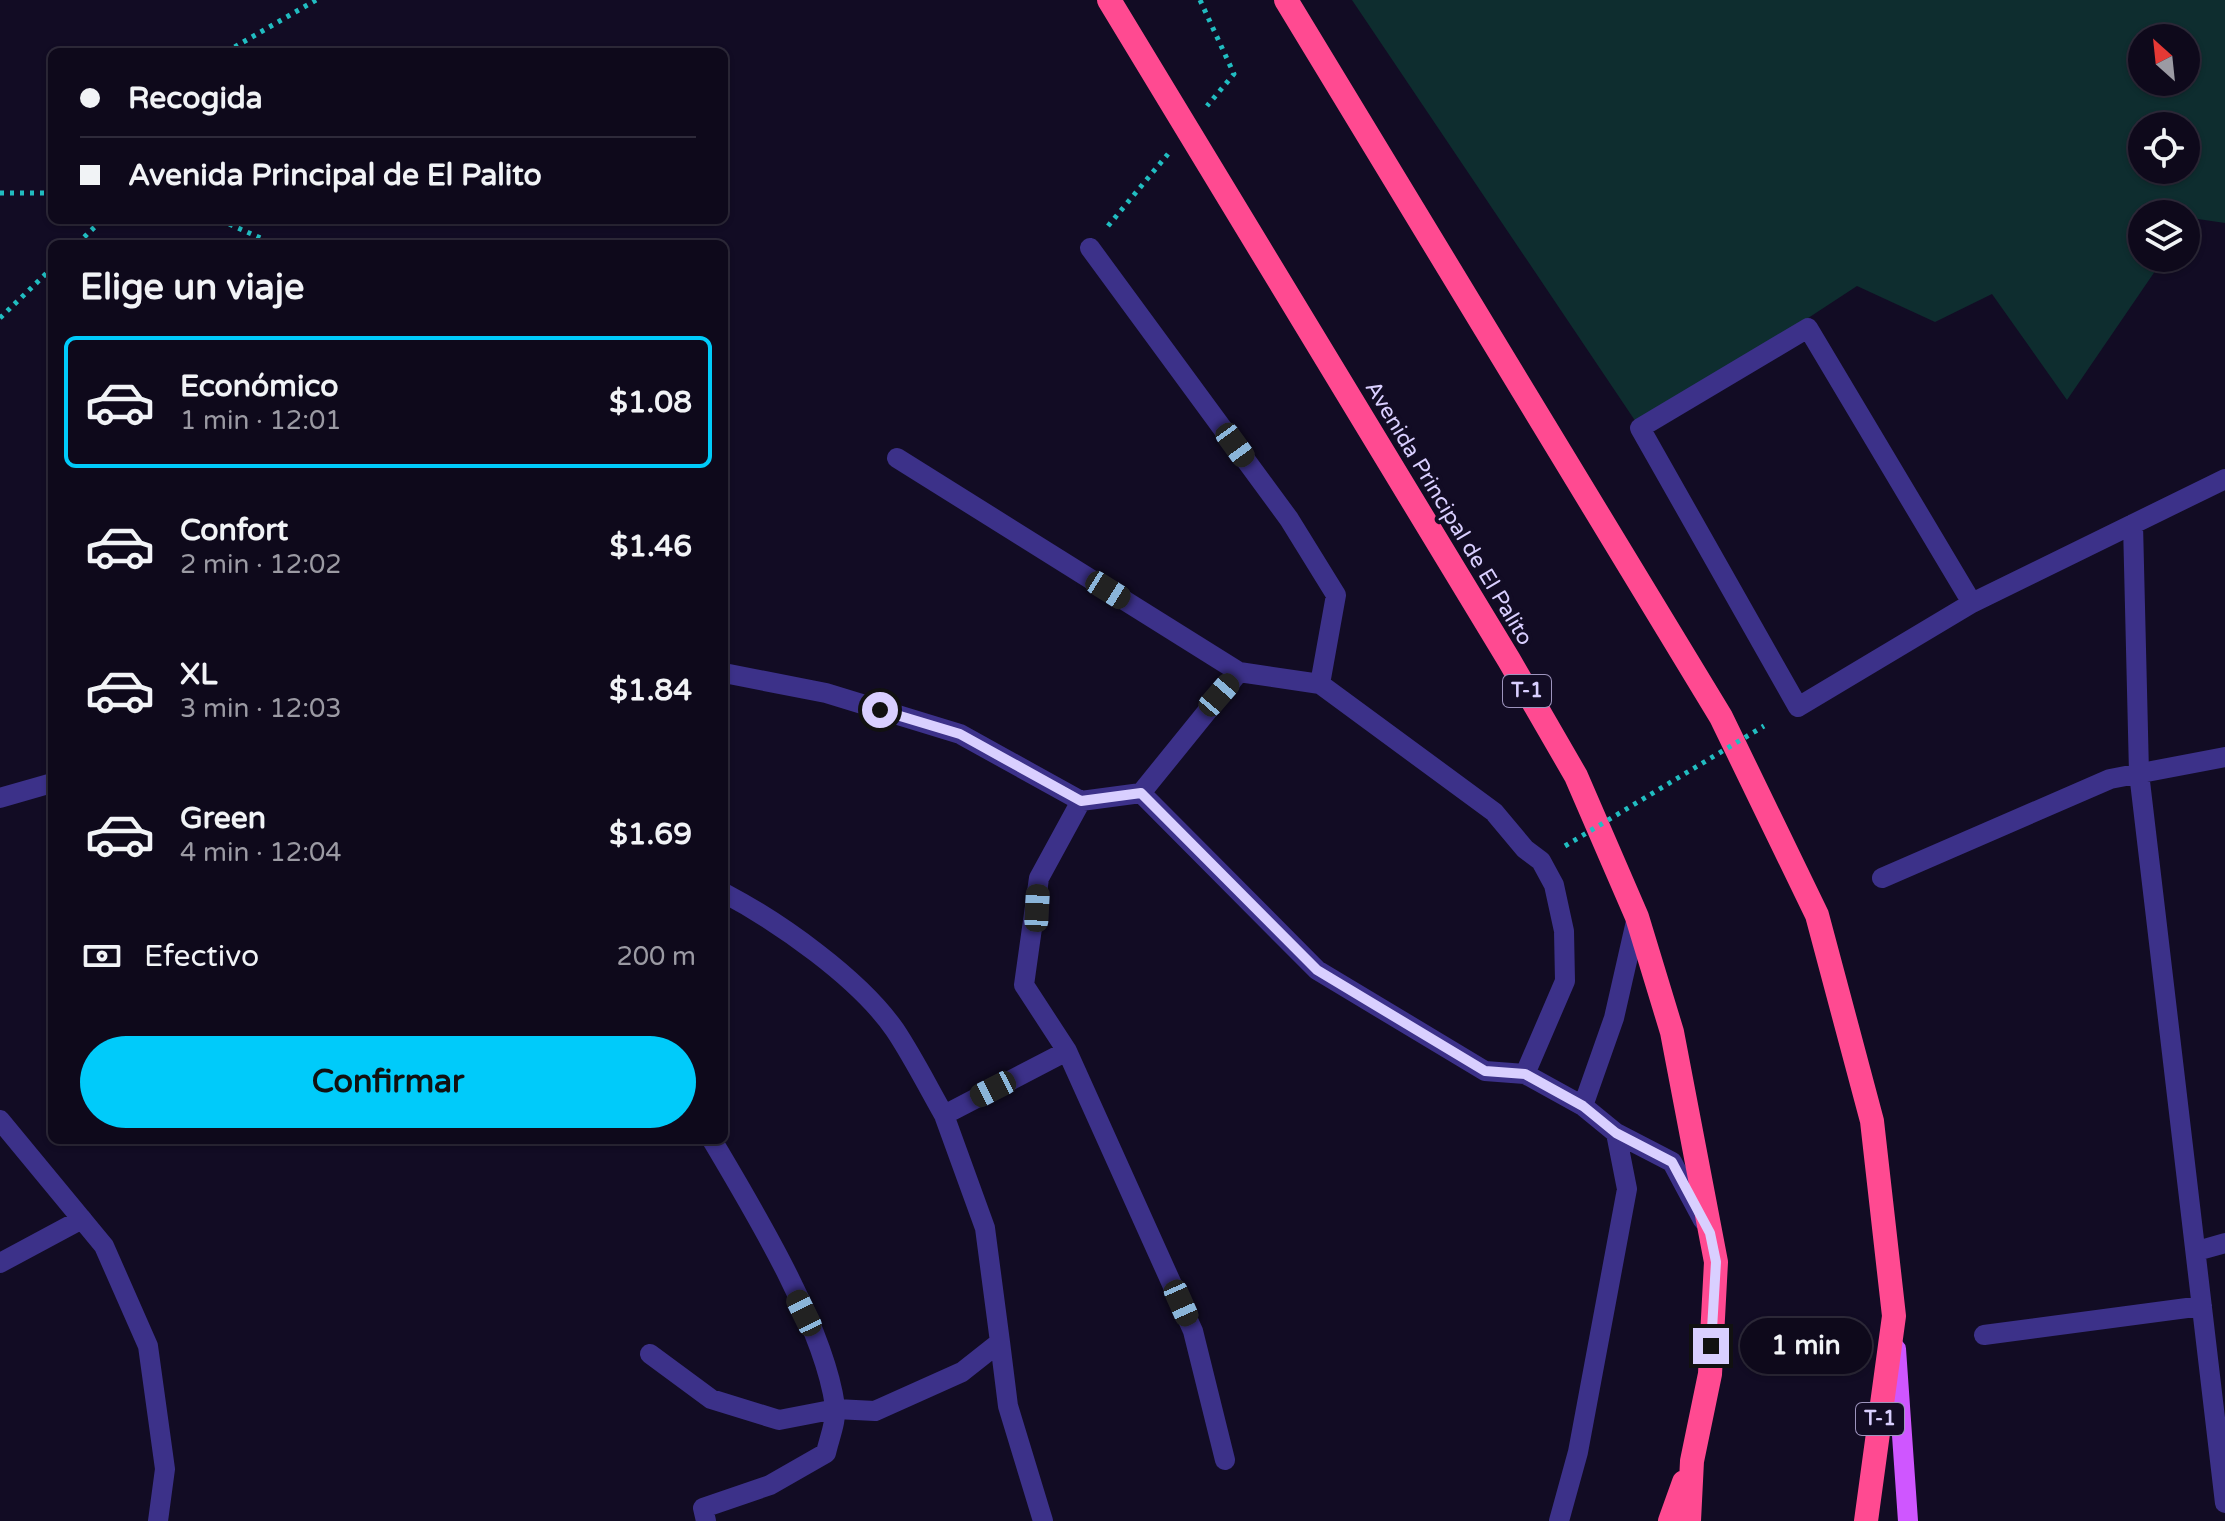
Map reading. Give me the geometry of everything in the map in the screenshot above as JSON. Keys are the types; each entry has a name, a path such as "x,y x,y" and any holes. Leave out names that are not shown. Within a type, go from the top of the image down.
{"highway":[{"name":"Avenida Principal de El Palito","path":"1109,0 1576,776 1637,917 1672,1032 1716,1262 1710,1374 1692,1461"},
{"name":"T-1","path":"1286,0 1721,717 1817,915 1872,1121 1894,1316 1866,1521"},
{"name":"T-1","path":"1670,1521 1692,1461"},
{"path":"1689,1521 1692,1461"}],"main road":[{"path":"1894,1316 1908,1521"}],"street":[{"path":"1090,248 1289,519 1336,595 1320,684"},
{"path":"1972,603 1808,328 1640,428 1798,707 1972,603 2225,479"},
{"path":"897,458 1239,672 1320,684 1494,812 1525,849 1541,861 1554,885 1564,931 1565,981 1525,1074"},
{"path":"2133,524 2139,773 2225,1503"},
{"path":"728,674 826,693 960,734 1081,801 1141,793 1239,672"},
{"path":"1882,878 2110,779 2225,757"},
{"path":"0,798 48,784"},
{"path":"1141,793 1317,970 1485,1071 1525,1074 1583,1106 1616,1133 1672,1162 1710,1233"},
{"path":"1081,801 1039,878 1024,985 1067,1051 1193,1331 1225,1460"},
{"path":"728,895 770,917 859,991 894,1028 944,1115 985,1228 1008,1406 1043,1521"},
{"path":"1583,1106 1614,1018 1637,917"},
{"path":"944,1115 1067,1051"},
{"path":"0,1120 104,1246 148,1346 165,1469 158,1521"},
{"path":"1559,1521 1578,1452 1627,1189 1616,1133"},
{"path":"706,1521 703,1508 770,1485 826,1453 836,1409 817,1341 748,1201 714,1144"},
{"path":"0,1263 82,1219"},
{"path":"2197,1251 2225,1243"},
{"path":"1984,1335 2202,1306"},
{"path":"650,1354 711,1399 779,1420 836,1409 875,1411 962,1372 1000,1342"}],"path":[{"path":"233,48 316,0"},
{"path":"0,193 48,193"},
{"path":"81,240 98,224"},
{"path":"229,224 265,240"},
{"path":"0,318 48,272"},
{"path":"1565,846 1764,726"}],"green space":[{"path":"1352,0 2225,0 2225,223 2200,219 2200,200 2128,200 2128,272 2154,272 2067,400 1992,294 1935,322 1857,286 1640,428"}],"route":[{"path":"880,710 960,734 1081,801 1141,793 1317,970 1485,1071 1525,1074 1583,1106 1616,1133 1672,1162 1710,1233 1716,1262 1711,1346"}]}
